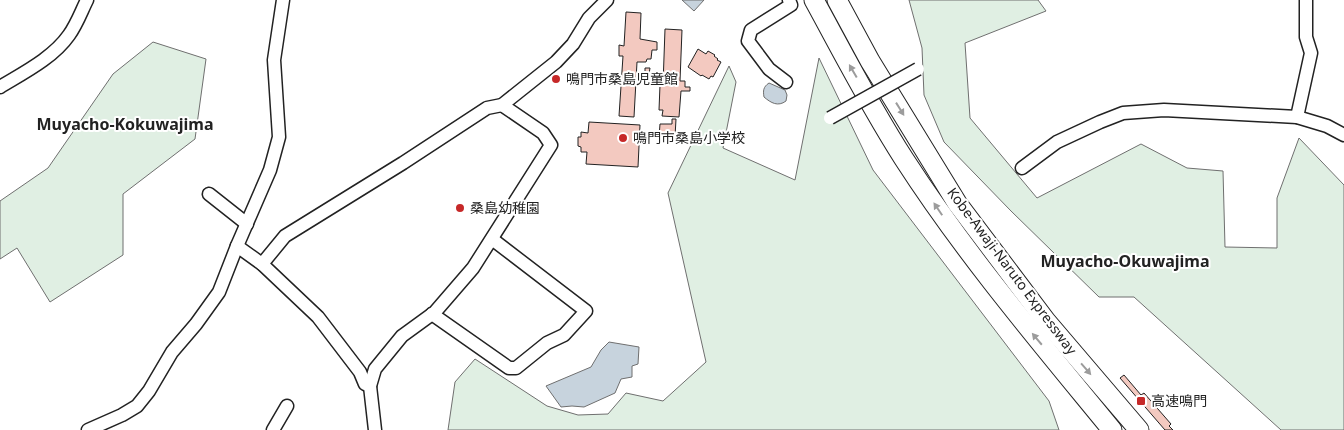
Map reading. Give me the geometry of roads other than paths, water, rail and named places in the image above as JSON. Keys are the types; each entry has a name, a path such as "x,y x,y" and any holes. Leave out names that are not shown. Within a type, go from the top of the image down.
{"highway":[{"name":"Kobe-Awaji-Naruto Expressway","path":"814,0 903,158 959,239 1029,329 1112,430"},
{"name":"Kobe-Awaji-Naruto Expressway","path":"837,0 870,60 957,203 1046,321 1139,430"}],"street":[{"path":"0,87 48,56 68,37 87,0"},
{"path":"88,430 137,406 149,391 172,352 201,318 219,292 270,170 279,137 274,60 283,0"},
{"path":"262,264 285,236 487,108 502,105 556,62 573,44 590,18 608,0"},
{"path":"786,82 770,69 748,40 751,30 791,5 788,0"},
{"path":"1297,117 1311,53 1306,37 1306,0"},
{"path":"830,118 918,69"},
{"path":"375,430 370,386 375,369 402,336 432,314 473,268 551,145 543,133 502,105"},
{"path":"1022,168 1057,142 1123,113 1164,110 1297,117 1327,126 1344,135"},
{"path":"209,194 247,224"},
{"path":"432,314 509,368 516,368 547,343 564,334 586,311 492,239"},
{"path":"237,246 262,264 318,317 360,372 365,384 370,386"},
{"path":"273,430 287,406"}],"place":[{"name":"鳴門市桑島児童館","path":"556,79"},
{"name":"鳴門市桑島小学校","path":"623,138"},
{"name":"桑島幼稚園","path":"460,208"},
{"name":"高速鳴門","path":"1141,401"}],"district":[{"name":"Muyacho-Kokuwajima","path":"125,124"},
{"name":"Muyacho-Okuwajima","path":"1125,261"}]}
